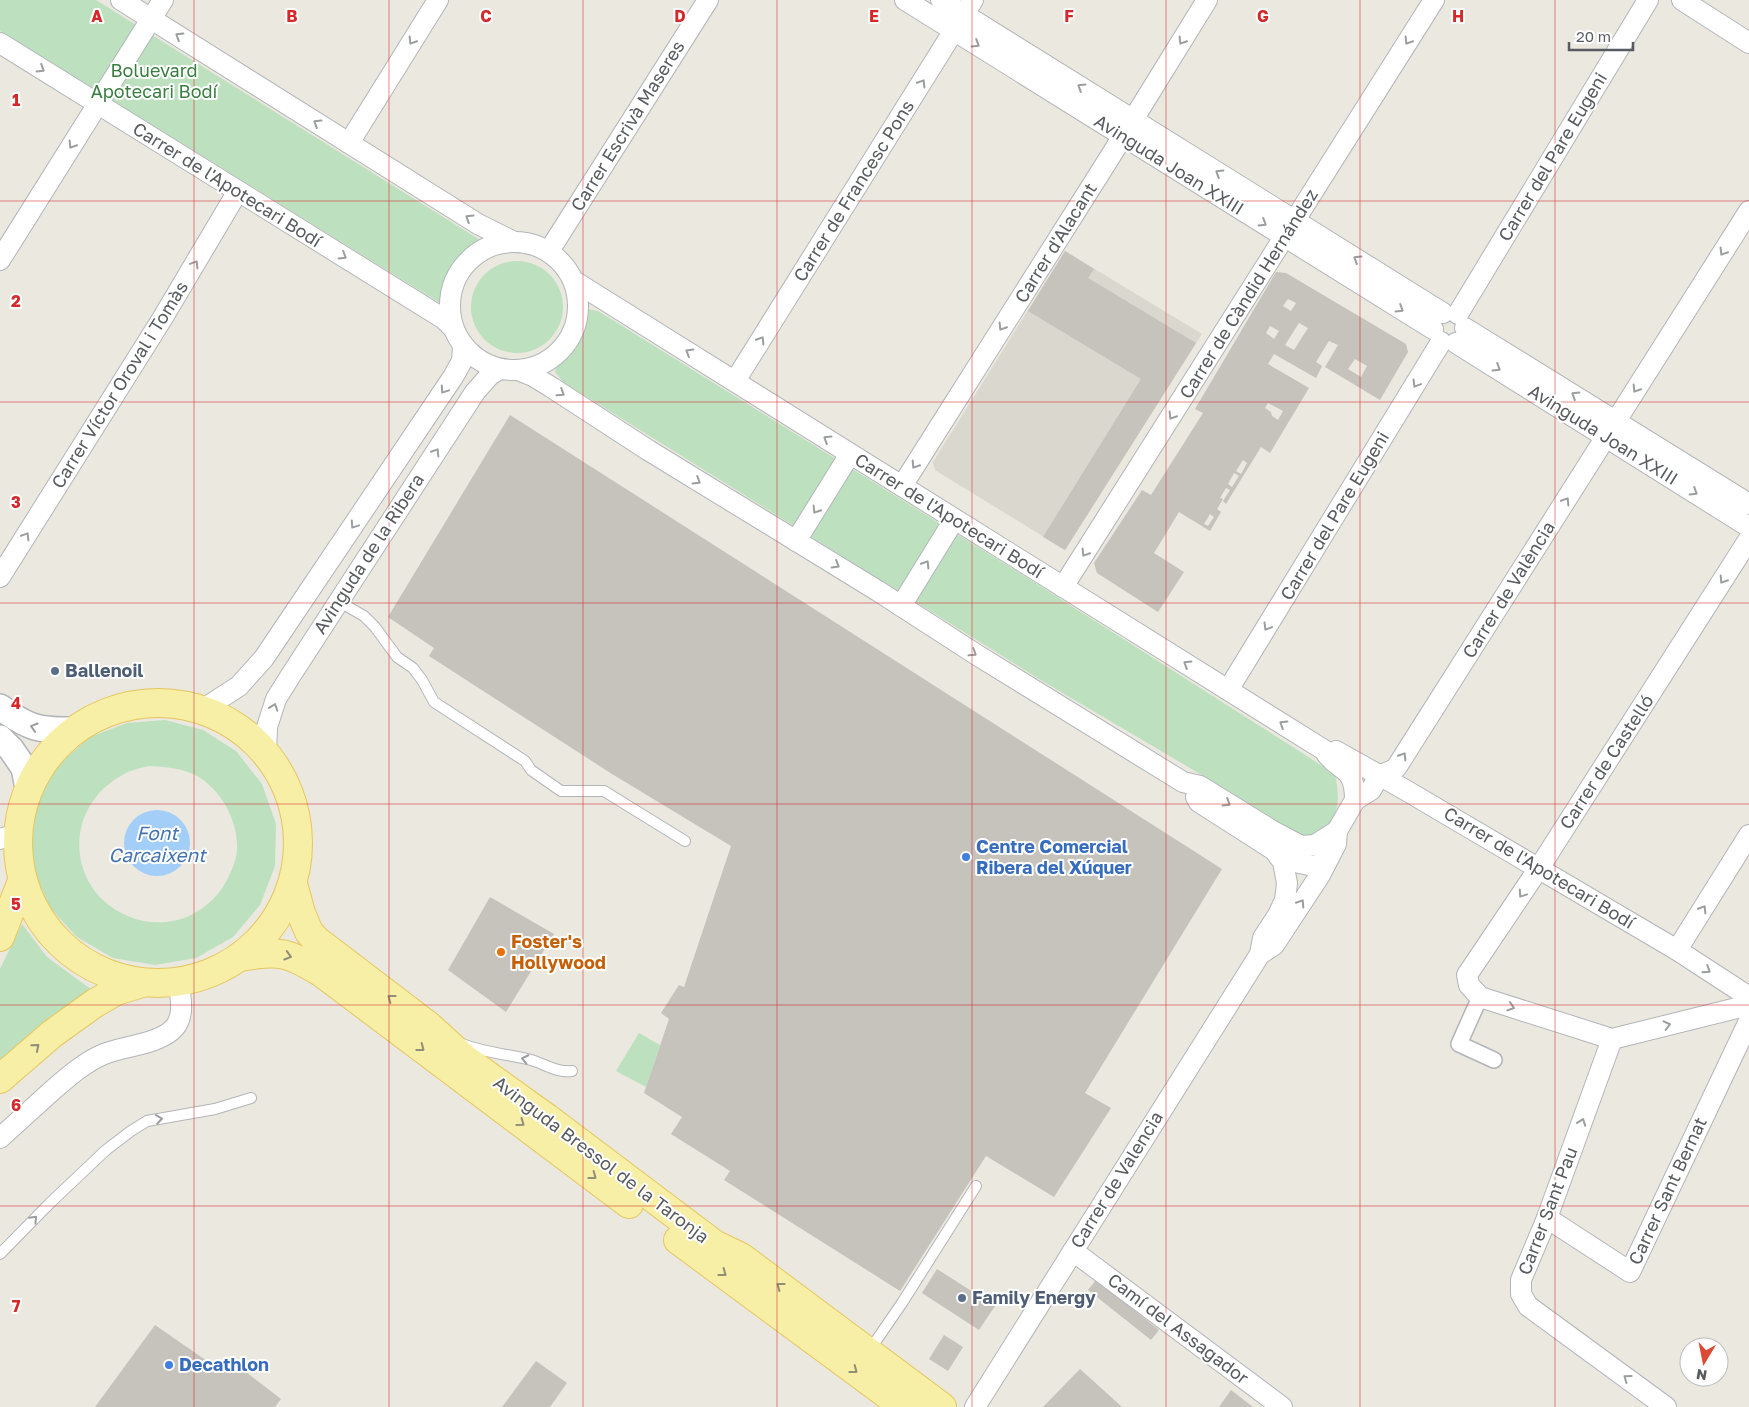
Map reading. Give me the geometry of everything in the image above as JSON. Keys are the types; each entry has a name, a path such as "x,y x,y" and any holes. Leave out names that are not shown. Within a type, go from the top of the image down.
{"main road":[{"path":"0,1079 52,1034 116,990 142,983 179,982 210,974 240,957 263,937 281,912 293,884 299,850 296,816 285,783 266,754 237,728 202,710 169,703 135,704 103,714 74,730 50,753 40,766 28,788 8,837 17,858 22,881 34,912 54,939 80,960 110,976 142,983"},
{"path":"0,937 22,881"},
{"name":"Avinguda Bressol de la Taronja","path":"293,884 301,914 309,932 316,940 430,1027 465,1059 547,1118 714,1244 741,1257 942,1407"},
{"name":"Avinguda Bressol de la Taronja","path":"240,957 267,953 284,954 294,957 322,974 894,1403"}],"street":[{"path":"121,0 478,224 512,241 531,244 548,251 564,264 574,281 579,301 578,322 570,340 556,356 538,366 509,370"},
{"path":"0,260 163,0"},
{"path":"349,143 438,0"},
{"name":"Carrer Escrivà Maseres","path":"548,251 708,0"},
{"name":"Avinguda Joan XXIII","path":"905,0 964,15"},
{"name":"Avinguda Joan XXIII","path":"941,0 1128,128 1611,429 1749,504"},
{"name":"Carrer d'Alacant","path":"902,486 1207,0"},
{"name":"Carrer de Càndid Hernández","path":"1063,588 1434,0"},
{"name":"Carrer del Pare Eugeni","path":"1228,690 1648,0"},
{"path":"1682,0 1749,43"},
{"name":"Carrer de Francesc Pons","path":"736,381 964,15"},
{"name":"Carrer de l'Apotecari Bodí","path":"0,43 444,319 453,328"},
{"name":"Carrer Víctor Oroval i Tomàs","path":"0,577 162,318 238,191"},
{"name":"Carrer de València","path":"1260,954 1274,945 1320,874 1336,844 1337,831 1355,800 1371,790 1379,776 1395,769 1398,765 1749,211"},
{"path":"512,241 492,245 475,255 461,270 452,288 450,308 453,328 463,346 474,356 486,364 533,376 656,455 1183,782 1200,786 1271,830 1301,846 1315,845 1337,831"},
{"name":"Carrer de l'Apotecari Bodí","path":"574,281 1324,750 1328,757 1346,770 1353,780 1355,800"},
{"name":"Avinguda de la Ribera","path":"202,710 238,686 264,658 453,377 462,361 463,346"},
{"name":"Avinguda de la Ribera","path":"266,754 267,727 276,699 338,601 475,392 490,375 509,370"},
{"name":"Avinguda Joan XXIII","path":"1611,429 1749,527"},
{"path":"796,541 850,454"},
{"path":"901,606 954,520"},
{"name":"Carrer de Castelló","path":"1474,991 1467,976 1539,868 1749,539"},
{"path":"0,707 28,726 49,731 74,730"},
{"path":"0,738 11,749 24,768 28,788"},
{"name":"Carrer de l'Apotecari Bodí","path":"1324,750 1334,750 1402,788 1677,950 1749,997"},
{"path":"1183,782 1199,802 1279,856 1314,866 1326,862"},
{"path":"1677,950 1749,835"},
{"path":"1260,954 1263,938 1285,900 1287,883 1279,856"},
{"name":"Carrer de Valencia","path":"974,1407 1260,954"},
{"path":"0,1138 88,1062 104,1054 166,1034 174,1027 181,1010 179,982"},
{"path":"1494,1060 1459,1044 1474,991 1612,1039 1749,1005"},
{"name":"Carrer Sant Bernat","path":"1547,1218 1630,1272 1749,1021"},
{"name":"Carrer Sant Pau","path":"1612,1039 1547,1218 1521,1280 1521,1294 1528,1306 1666,1407"},
{"name":"Camí del Assagador","path":"1073,1251 1282,1407"}],"lane":[{"path":"338,601 364,616 375,627 397,657 413,668 418,674 434,702 525,761 531,770 562,791 604,791 685,841"},
{"path":"430,1027 475,1049 528,1059 558,1071 572,1071"},
{"path":"0,1254 106,1150 147,1121 215,1109 251,1098"},
{"path":"868,1352 976,1186"}],"shaded area":[{"path":"1065,251 1202,334 1065,550 935,470 933,462"}],"green space":[{"name":"Boluevard Apotecari Bodí","path":"0,0 96,0 480,240 465,254 449,275 440,303 0,31"},
{"path":"517,261 535,264 550,274 560,289 563,307 560,325 550,340 535,350 517,353 499,350 484,340 474,325 471,307 474,289 484,274 499,264"},
{"path":"587,309 598,311 1026,577 1335,774 1338,802 1329,824 1314,838 1293,835 1217,784 1044,682 563,382 555,372 578,344"},
{"path":"165,720 203,730 236,751 262,784 276,824 275,866 260,905 233,937 196,958 155,965 113,958 77,937 50,908 35,873 31,834 40,796 60,763 90,737 127,723","holes":["149,766 186,771 207,783 216,792 230,814 237,839 237,852 234,864 223,888 199,910 174,921 143,921 118,911 99,896 86,877 80,855 80,832 88,810 102,790 124,774"]},
{"path":"22,924 47,957 92,990 0,1063 0,969"},
{"path":"639,1033 660,1045 646,1087 616,1071"}],"water":[{"name":"Font Carcaixent","path":"157,810 169,813 180,820 187,831 190,843 187,855 180,866 169,873 157,876 145,873 134,866 127,855 124,843 127,831 134,820 145,813"}],"building":[{"path":"1065,251 1094,269 1088,278 1196,343 1065,550 1043,537 1141,379 1028,311"},
{"path":"1276,272 1286,273 1406,344 1408,352 1380,400 1325,367 1338,345 1329,341 1316,362 1322,366 1316,378 1274,354 1268,364 1309,388 1270,453 1261,447 1226,504 1223,501 1230,490 1226,488 1220,498 1223,499 1217,509 1221,512 1210,531 1179,512 1154,553 1184,572 1158,612 1097,573 1094,563 1142,490 1151,495 1203,413 1195,409","holes":["1288,299 1296,303 1291,311 1283,306","1299,323 1308,328 1294,350 1285,345","1270,326 1279,331 1274,339 1266,333","1355,359 1367,366 1361,377 1348,369","1268,403 1283,411 1278,420 1272,416 1271,412 1265,408","1243,460 1247,463 1241,474 1236,471","1234,473 1239,476 1232,487 1228,484","1210,514 1214,517 1208,526 1204,524"]},
{"name":"Centre Comercial Ribera del Xúquer","path":"510,415 1222,869 1085,1093 1111,1108 1054,1197 986,1156 900,1291 724,1180 730,1171 671,1134 682,1117 644,1093 669,1019 661,1013 679,985 684,987 731,846 612,774 429,656 434,648 388,617"},
{"name":"Foster's Hollywood","path":"490,897 554,934 506,1012 448,970"},
{"path":"937,1269 995,1306 979,1330 922,1293"},
{"path":"1096,1280 1159,1330 1151,1340 1088,1290"},
{"name":"Decathlon","path":"155,1325 220,1370 229,1359 281,1399 275,1407 95,1407"},
{"path":"944,1335 963,1347 948,1371 929,1359"},
{"path":"536,1361 567,1383 550,1407 502,1407"},
{"path":"1080,1369 1122,1407 1043,1407"},
{"path":"1231,1390 1253,1407 1219,1407"}],"place":[{"name":"Ballenoil","path":"55,671"},
{"name":"Centre Comercial Ribera del Xúquer","path":"966,857"},
{"name":"Foster's Hollywood","path":"501,952"},
{"name":"Family Energy","path":"962,1298"},
{"name":"Decathlon","path":"169,1365"}]}
